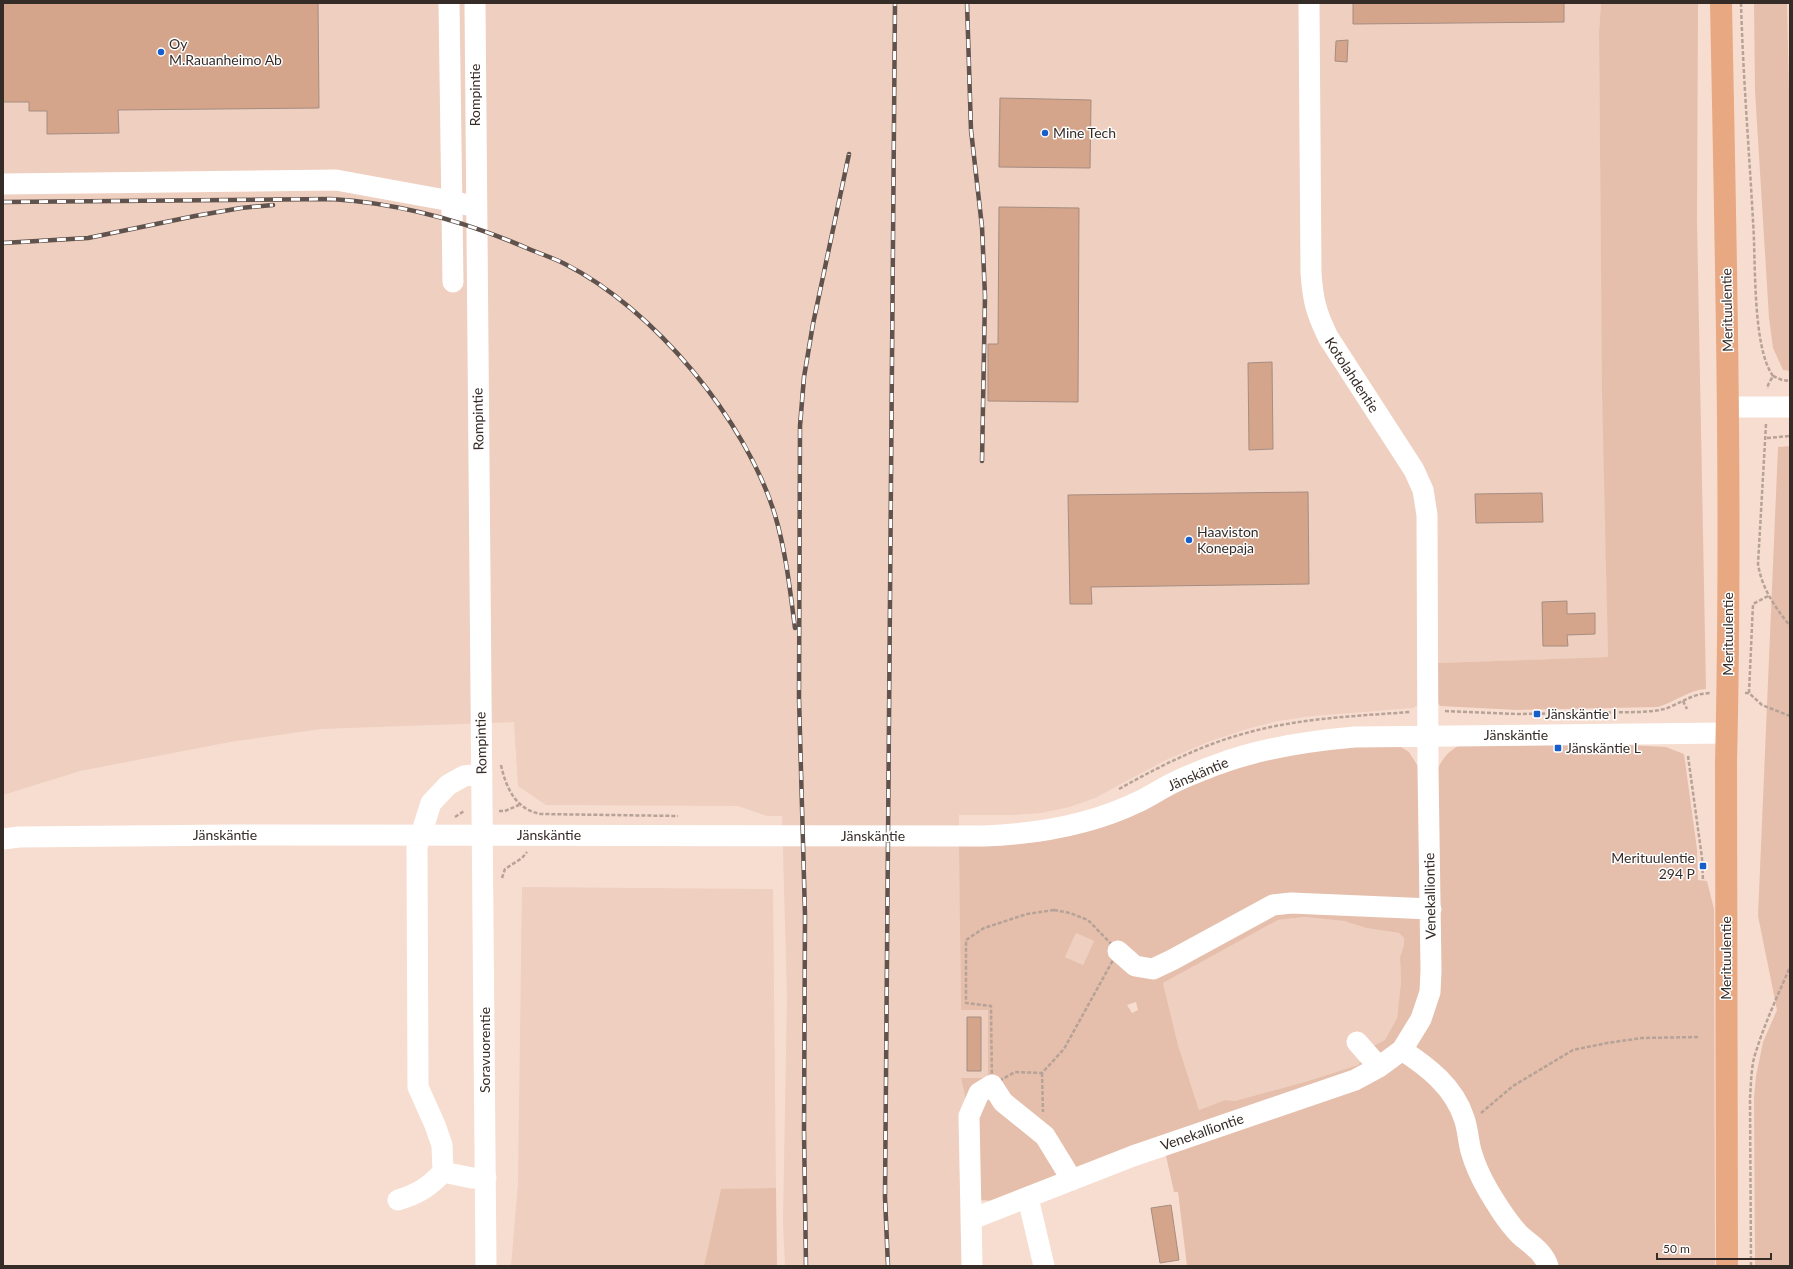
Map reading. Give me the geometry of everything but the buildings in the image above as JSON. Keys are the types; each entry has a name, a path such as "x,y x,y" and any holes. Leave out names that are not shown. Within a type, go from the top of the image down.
{"main road":[{"name":"Merituulentie","path":"1721,3 1729,407 1726,733 1727,1266"}],"street":[{"path":"449,3 452,282"},
{"name":"Rompintie","path":"475,3 483,835"},
{"name":"Kotolahdentie","path":"1309,3 1311,273 1313,297 1317,315 1328,337 1414,470 1423,490 1427,515 1428,736"},
{"path":"3,184 336,180 452,201 476,207"},
{"path":"1729,407 1790,407"},
{"name":"Jänskäntie","path":"3,839 19,837 210,835 984,836 1043,831 1071,826 1101,817 1139,802 1177,781 1217,765 1254,752 1315,740 1355,737 1726,733"},
{"name":"Venekalliontie","path":"972,1219 1133,1156 1355,1080 1379,1067 1402,1050 1421,1019 1430,992 1428,736"},
{"path":"398,1200 414,1195 430,1186 443,1172 442,1145 435,1125 418,1088 417,847 431,803 448,785 464,776 482,774"},
{"name":"Soravuorentie","path":"483,835 486,1266"},
{"path":"1118,950 1134,966 1153,969 1254,914 1273,905 1279,904 1291,903 1430,909"},
{"path":"1357,1042 1379,1067"},
{"path":"1402,1050 1436,1074 1456,1100 1464,1118 1476,1168 1488,1190 1509,1221 1520,1234 1535,1246 1545,1258 1548,1266"},
{"path":"972,1266 969,1116 979,1093 992,1084 1003,1102 1045,1136 1072,1180"},
{"path":"443,1172 472,1178 486,1178"},
{"path":"1028,1198 1044,1266"}],"path":[{"path":"1741,3 1743,76 1755,244 1757,307 1763,354 1767,368 1774,376 1782,380 1790,381"},
{"path":"1768,385 1774,376"},
{"path":"1766,431 1758,564 1760,579 1768,596 1790,626"},
{"path":"1766,438 1790,436"},
{"path":"1768,596 1752,604 1749,693 1762,705 1790,716"},
{"path":"1683,701 1686,709"},
{"path":"1688,756 1702,858 1703,881"},
{"path":"500,757 504,780 519,805 530,812 541,814 680,816"},
{"path":"502,880 502,875 505,868 526,854 529,844 529,835"},
{"path":"1042,1073 1015,1072 992,1084 991,1006 966,1003 966,940 984,928 1027,914 1054,910 1070,913 1088,920 1118,950 1064,1049 1042,1073 1042,1104 1045,1136"},
{"path":"1751,1266 1751,1077 1754,1059 1760,1042 1790,967"},
{"path":"1464,1118 1480,1114 1513,1086 1574,1050 1606,1043 1642,1038 1699,1037"}],"shaded area":[{"path":"3,3 1601,3 1599,32 1601,259 1608,657 1437,663 1418,705 1413,708 1313,716 1278,721 1247,729 1208,742 1166,760 1095,798 1069,807 1041,813 1014,815 959,815 961,1010 988,1010 988,1078 961,1078 965,1096 965,1199 969,1266 785,1266 783,1221 787,996 782,816 767,816 738,806 546,805 518,786 514,722 321,729 230,742 80,771 3,795"},
{"path":"1601,3 1698,3 1697,221 1706,689 1688,694 1658,707 1517,710 1440,706 1438,703 1437,663 1608,657 1602,390 1599,32"},
{"path":"1754,3 1787,3 1790,93 1790,371 1783,370 1773,348 1769,318 1755,91"},
{"path":"1790,446 1790,1266 1755,1266 1754,1098 1756,1076 1763,1042 1777,1010 1758,916 1778,447"},
{"path":"1590,743 1666,747 1684,754 1697,849 1698,880 1707,881 1714,909 1715,1266 1187,1266 1178,1192 1174,1192 1162,1138 994,1201 965,1199 965,1096 961,1078 988,1078 988,1010 961,1010 959,846 1016,844 1043,841 1179,790 1216,774 1295,752 1375,744 1401,747 1409,752 1419,768 1438,768 1448,754 1462,744","holes":["1304,917 1344,921 1366,928 1399,933 1404,938 1404,945 1400,957 1401,982 1397,1018 1385,1040 1371,1047 1358,1065 1308,1081 1235,1101 1225,1100 1199,1110 1178,1045 1163,983 1278,920","1076,933 1094,941 1083,965 1065,957","1136,1002 1138,1010 1132,1013 1127,1005"]},
{"path":"522,887 773,889 776,1188 721,1190 704,1266 511,1266 518,1184"},
{"path":"1304,917 1344,921 1366,928 1399,933 1404,938 1404,945 1400,957 1401,982 1397,1018 1385,1040 1371,1047 1358,1065 1308,1081 1235,1101 1225,1100 1199,1110 1178,1045 1163,983 1278,920"},
{"path":"1076,933 1094,941 1083,965 1065,957"},
{"path":"776,1188 777,1266 704,1266 721,1189"}],"railway":[{"path":"888,1266 885,1197 895,3"},
{"path":"967,3 971,130 982,227 985,296 982,461"},
{"path":"806,1266 804,1130 805,915 799,698 800,426 804,377 813,324 849,154"},
{"path":"3,202 331,199 356,201 407,209 457,222 505,239 565,264 598,284 631,309 663,338 692,371 719,406 742,442 761,479 779,529 785,557 795,628"},
{"path":"3,243 88,238 195,216 241,208 273,205"}],"place":[{"name":"Oy M.Rauanheimo Ab","path":"161,52"},
{"name":"Mine Tech","path":"1045,133"},
{"name":"Haaviston Konepaja","path":"1189,540"},
{"name":"Jänskäntie I","path":"1537,714"},
{"name":"Jänskäntie L","path":"1558,748"},
{"name":"Merituulentie 294 P","path":"1703,866"}]}
